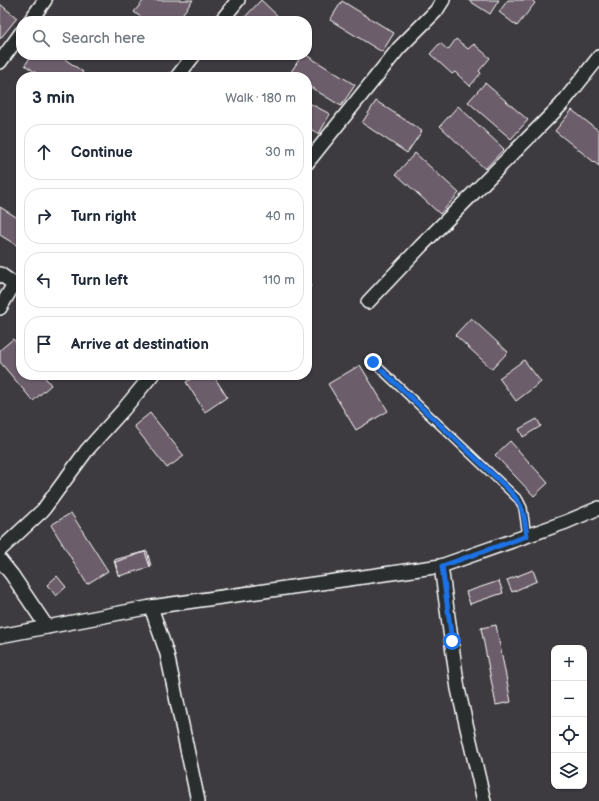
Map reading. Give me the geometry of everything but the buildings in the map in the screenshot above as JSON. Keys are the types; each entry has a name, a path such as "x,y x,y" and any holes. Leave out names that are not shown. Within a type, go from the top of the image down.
{"street":[{"path":"34,16 45,0"},
{"path":"225,16 238,0"},
{"path":"312,157 399,48 436,10 443,0"},
{"path":"0,62 16,40"},
{"path":"368,302 421,246 561,105 599,57"},
{"path":"181,72 190,60"},
{"path":"0,274 16,279"},
{"path":"0,308 16,283"},
{"path":"0,550 43,510 87,450 148,380"},
{"path":"0,636 151,607 442,566 527,536 599,508"},
{"path":"0,560 12,575 47,627"},
{"path":"442,566 458,689 484,801"},
{"path":"151,607 167,654 198,801"}],"lane":[{"path":"373,362 519,500 523,508 527,536"}],"route":[{"path":"373,362 504,485 519,500 523,508 527,536 442,566 452,641"}]}
